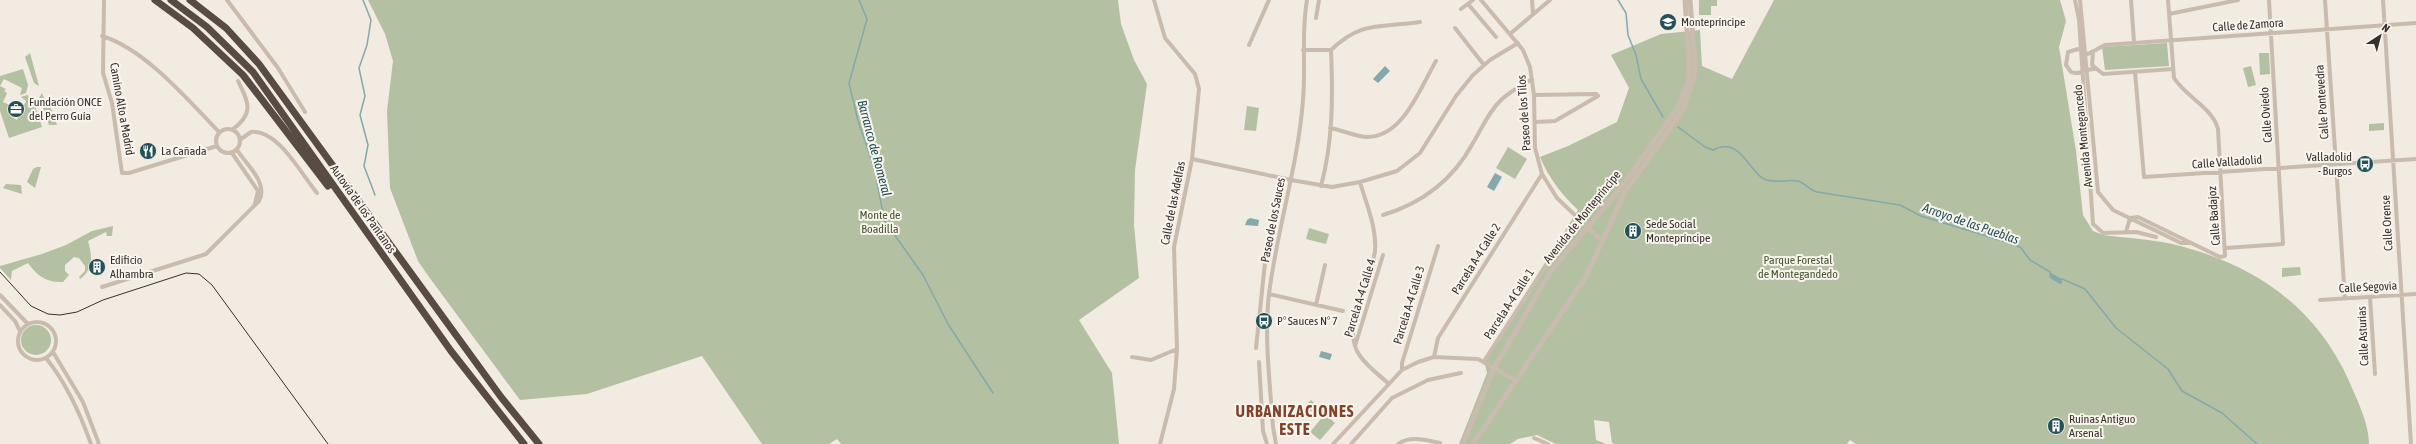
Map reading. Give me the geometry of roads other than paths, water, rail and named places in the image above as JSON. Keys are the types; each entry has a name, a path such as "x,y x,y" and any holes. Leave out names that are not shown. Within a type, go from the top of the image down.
{"highway":[{"path":"155,0 193,28 243,75 312,166 344,206 351,212"},
{"name":"Autovía de los Pantanos","path":"171,0 207,27 252,72 451,351 524,444"},
{"name":"Autovía de los Pantanos","path":"190,0 205,10 242,44 276,85 520,421 539,444"},
{"path":"198,0 205,10"},
{"path":"520,421 545,444"}],"street":[{"name":"Camino Alto a Madrid","path":"104,0 102,36 103,73 112,103 122,173 129,173 217,146"},
{"path":"227,0 278,68 305,112"},
{"name":"Calle de las Adelfas","path":"1154,0 1165,38 1195,74 1199,89 1192,159 1174,247 1177,349 1174,388 1160,444"},
{"path":"1249,45 1269,0"},
{"name":"Paseo de los Sauces","path":"1276,442 1268,330 1269,294 1276,251 1291,180 1303,100 1303,50 1307,0"},
{"path":"1316,18 1319,0"},
{"path":"1461,9 1473,0"},
{"name":"Paseo de los Tilos","path":"1481,0 1518,43 1530,67 1534,94 1535,148 1542,174 1557,198 1602,241"},
{"path":"1532,0 1533,14"},
{"path":"1510,34 1550,0"},
{"name":"Avenida de Montepríncipe","path":"1463,444 1494,368 1550,271 1623,184 1667,124 1683,96 1688,82 1689,64 1685,0"},
{"name":"Avenida de Montepríncipe","path":"1473,444 1517,381 1585,278 1625,192 1674,124 1689,95 1695,64 1690,0"},
{"name":"Avenida Montegancedo","path":"2075,0 2079,20 2080,49 2096,182 2101,197 2113,210 2130,218 2138,217 2190,243 2224,257"},
{"name":"Avenida Montegancedo","path":"2080,0 2084,25 2084,73 2092,218 2096,229 2103,233 2126,232 2156,237"},
{"path":"2131,0 2134,42"},
{"name":"Calle Badajoz","path":"2168,0 2174,78 2180,87 2216,120 2226,248 2224,257"},
{"path":"2169,14 2238,0"},
{"name":"Calle Oviedo","path":"2226,248 2283,244 2269,0"},
{"name":"Calle Pontevedra","path":"2326,0 2345,299"},
{"name":"Calle Orense","path":"2383,0 2411,444"},
{"path":"1468,4 1496,37"},
{"path":"1303,50 1331,50 1348,35 1372,25 1394,26 1420,22"},
{"name":"Calle de Zamora","path":"2084,52 2088,54 2103,45 2134,42 2416,24"},
{"path":"1455,28 1484,65"},
{"path":"102,36 125,47 169,80 219,132"},
{"path":"1192,159 1332,187 1360,182 1397,171 1420,153 1460,91 1484,65 1518,43"},
{"path":"2080,49 2084,52"},
{"name":"Avenida Montegancedo","path":"2080,49 2068,52 2066,61 2069,70 2084,73"},
{"path":"1321,186 1327,163 1333,92 1331,50"},
{"path":"2093,52 2092,62 2095,69"},
{"path":"1330,128 1368,137 1379,135 1393,129 1402,119 1436,61"},
{"path":"2084,73 2090,69 2095,69 2106,74 2173,69"},
{"name":"Calle Valladolid","path":"2136,72 2144,177 2416,159"},
{"path":"1383,215 1420,200 1447,180 1464,158 1490,112 1501,99 1532,79"},
{"path":"238,81 247,100 248,110 241,124 233,129 227,128 219,132 216,137 217,146 222,152 232,153 237,150 241,139 251,132 268,134 279,143 318,193"},
{"path":"1534,94 1596,94 1598,96 1555,121 1535,122"},
{"path":"233,129 241,139"},
{"path":"102,287 206,254 255,205 262,196 263,190 260,183 237,150"},
{"path":"232,153 258,191 255,205"},
{"name":"Parcela A-4 Calle 2","path":"1434,357 1438,338 1542,174"},
{"path":"1360,182 1372,227 1375,250 1370,273 1353,321 1352,338 1355,348 1362,358 1389,384"},
{"name":"Avenida Montegancedo","path":"2091,196 2101,197"},
{"name":"Parcela A-4 Calle 1","path":"1484,361 1578,218"},
{"path":"2126,232 2130,218"},
{"name":"Parcela A-4 Calle 3","path":"1402,370 1402,363 1438,246"},
{"path":"1256,348 1267,247 1276,251"},
{"name":"Parcela A-4 Calle 4","path":"1355,348 1383,255"},
{"path":"1316,305 1325,265"},
{"path":"1269,294 1343,311"},
{"name":"Calle Segovia","path":"2320,300 2416,294"},
{"path":"0,295 28,324"},
{"name":"Calle Asturias","path":"2370,297 2375,374"},
{"path":"0,305 15,321 20,331"},
{"path":"42,322 52,329 56,342 53,352 46,358 36,360 28,358 20,352 17,343 20,331 28,324 42,322"},
{"path":"1258,329 1268,330"},
{"path":"1132,357 1151,360 1177,349"},
{"path":"53,352 83,402 99,444"},
{"path":"1333,444 1402,370 1418,362 1434,357 1478,359 1484,361 1517,381"},
{"path":"46,358 65,384 76,406 91,444"},
{"path":"1259,362 1263,431 1267,444 1276,442"},
{"path":"1351,444 1392,398 1428,380 1461,373"},
{"path":"2410,430 2416,430"},
{"path":"1534,438 1548,444"},
{"path":"1398,444 1406,440 1416,439 1440,443"}],"water":[{"path":"1385,66 1390,71 1378,83 1373,79"},
{"path":"1495,173 1502,177 1494,191 1487,187"},
{"path":"1250,218 1259,220 1258,226 1245,225 1247,220"},
{"path":"2049,272 2062,279 2062,283 2060,284 2050,278"},
{"path":"1321,351 1332,354 1330,360 1319,357"}],"waterway":[{"path":"363,0 371,20 367,45 359,68 365,96 360,115 368,145 364,166 375,195"},
{"name":"Barranco de Romeral","path":"859,0 867,19 849,83 858,121 875,170 884,220 923,275 948,324 993,393"},
{"name":"Arroyo de las Pueblas","path":"1618,0 1626,13 1628,35 1636,55 1641,79 1663,117"},
{"name":"Arroyo de las Pueblas","path":"1678,127 1705,147 1713,150 1722,147 1730,147 1737,151 1764,179 1773,181 1798,181 1817,192 1900,205 1921,216 2016,245 2021,248 2030,260 2050,272"},
{"name":"Arroyo de las Pueblas","path":"2062,279 2085,289 2116,328 2168,369 2182,391 2222,413 2257,444"}],"tram line":[{"path":"0,272 31,306 48,314 60,315 77,312 103,300 186,273 199,274 212,285 328,444"}],"place":[{"name":"Montepríncipe","path":"1668,22"},
{"name":"Fundación ONCE del Perro Guía","path":"16,109"},
{"name":"La Cañada","path":"148,151"},
{"name":"Valladolid - Burgos","path":"2365,164"},
{"name":"Sede Social Montepríncipe","path":"1633,231"},
{"name":"Edificio Alhambra","path":"97,267"},
{"name":"Pº Sauces Nº 7","path":"1264,321"},
{"name":"Ruinas Antiguo Arsenal","path":"2056,426"}],"district":[{"name":"URBANIZACIONES ESTE","path":"1295,420"}],"park label":[{"name":"Monte de Boadilla","path":"880,222"},
{"name":"Parque Forestal de Montegandedo","path":"1798,267"}]}
